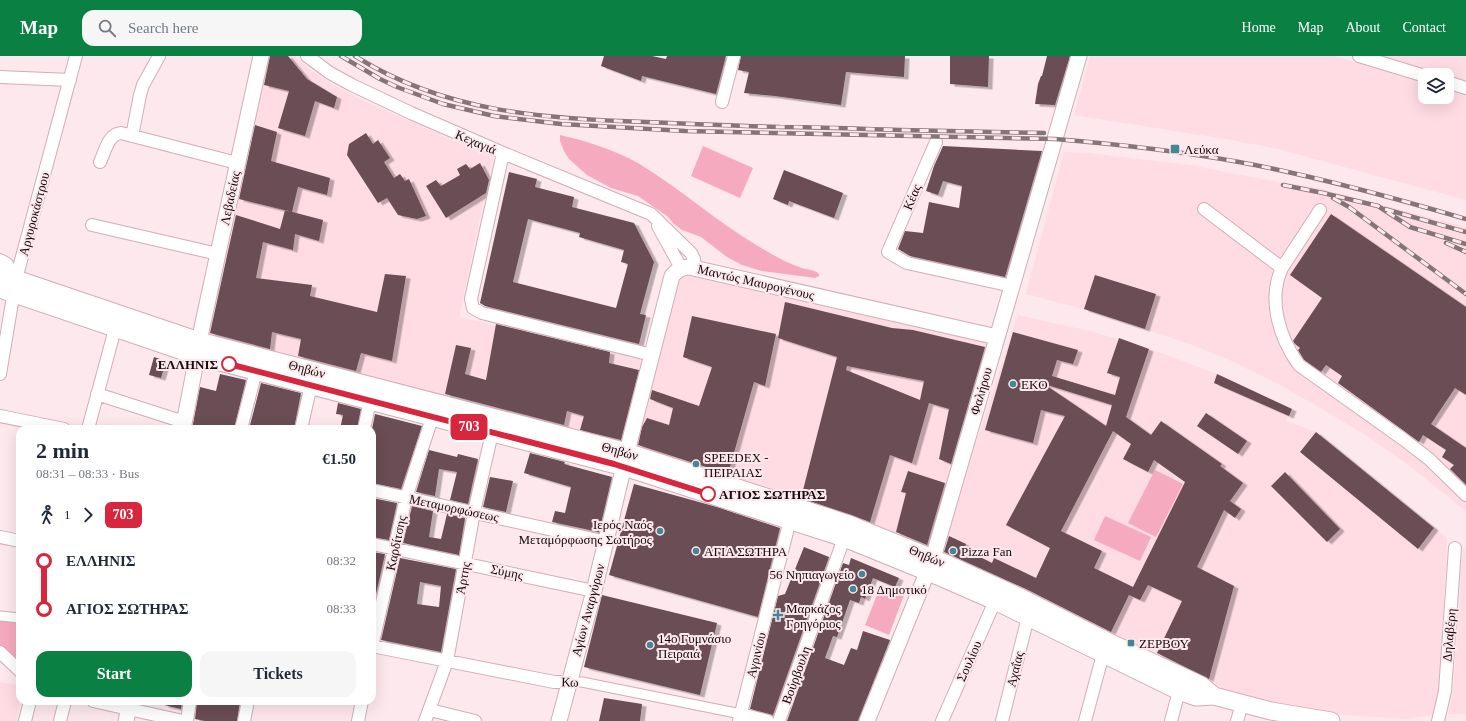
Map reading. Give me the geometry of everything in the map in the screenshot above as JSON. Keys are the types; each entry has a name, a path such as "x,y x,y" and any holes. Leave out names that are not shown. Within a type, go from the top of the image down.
{"main road":[{"name":"Θηβών","path":"7,284 115,328 198,348 626,460 849,524 930,565 995,601 1179,691 1196,697 1214,696 1299,719 1331,721"},
{"name":"Θηβών","path":"7,284 198,348 256,371 492,433 626,460 790,520 930,565 1022,598 1111,643 1201,685 1214,696"}],"street":[{"name":"Αργυροκάστρου","path":"0,374 7,284 70,80 76,56"},
{"path":"132,136 143,85 159,56"},
{"name":"Λεβαδείας","path":"183,425 237,163 261,56"},
{"name":"Κεχαγιά","path":"308,56 330,73 418,116 651,214 691,253 688,268"},
{"path":"722,102 734,56"},
{"name":"Φαλήρου","path":"867,721 930,565 1079,56"},
{"path":"1359,56 1378,59 1418,73"},
{"path":"0,77 70,80"},
{"path":"1454,84 1466,88"},
{"path":"100,162 113,136 121,133 237,163"},
{"name":"Κέας","path":"936,142 888,252 907,263 1012,286"},
{"path":"503,153 471,299 474,308 482,314 652,355"},
{"path":"1204,209 1282,268"},
{"path":"1320,210 1282,268 1278,277 1276,289 1277,316 1289,352 1299,365 1429,459 1466,495"},
{"path":"92,225 218,254"},
{"path":"0,260 6,264 7,284"},
{"name":"Μαντώς Μαυρογένους","path":"626,460 672,276 688,268 997,337"},
{"path":"89,425 115,328"},
{"path":"242,425 256,371"},
{"path":"303,425 311,385"},
{"path":"97,394 180,425"},
{"path":"365,425 370,401"},
{"path":"0,416 44,425"},
{"name":"Καρδίτσης","path":"376,628 406,498 432,418"},
{"name":"Άρτης","path":"428,716 447,661 474,512 492,433"},
{"name":"Αγίων Αναργύρων","path":"559,721 568,682 607,542 626,460"},
{"name":"Μεταμορφώσεως","path":"376,491 607,542"},
{"name":"Αγρινίου","path":"740,718 790,520"},
{"path":"0,537 16,540"},
{"name":"Βούρβουλη","path":"779,721 844,538"},
{"name":"Σύμης","path":"376,545 594,591"},
{"name":"Δηλαβέρη","path":"1438,721 1445,691 1455,548"},
{"name":"Σουλίου","path":"942,721 995,601"},
{"path":"0,616 16,618"},
{"name":"Αχαΐας","path":"1002,721 1028,617"},
{"name":"Κω","path":"376,647 554,682 582,682 740,718 768,721"},
{"path":"0,652 16,667"},
{"path":"1085,721 1103,654"},
{"path":"1171,721 1179,691"},
{"path":"1237,721 1242,704"},
{"path":"25,721 29,705"},
{"path":"60,721 64,705"},
{"path":"109,705 183,721"},
{"path":"187,721 189,705"},
{"path":"244,721 247,705"},
{"path":"358,721 361,705"},
{"path":"428,716 475,721"}],"shaded area":[{"path":"265,56 295,56 309,69 332,84 360,99 493,158 459,317 646,359 624,444 207,333"},
{"path":"1090,56 1334,56 1382,70 1384,56 1466,56 1466,200 1278,149 1074,115"},
{"path":"560,135 600,146 638,163 756,245 788,263 815,271 819,274 819,276 815,278 762,271 742,265 727,257 701,237 682,230 667,216 638,196 611,188 587,175 569,159 560,141"},
{"path":"703,146 753,168 740,198 691,176"},
{"path":"1064,152 1088,153 1189,165 1278,182 1319,188 1466,227 1466,511 1407,464 1367,436 1278,384 1227,359 1187,343 1069,305 1026,294"},
{"path":"682,272 994,344 929,551 846,514 633,448 676,282"},
{"path":"1018,315 1094,332 1159,352 1227,378 1291,408 1286,421 1316,432 1447,538 1440,688 1434,715 1406,719 1346,715 1256,700 1232,693 939,555"},
{"path":"1155,470 1183,484 1156,537 1128,523"},
{"path":"1105,516 1151,537 1140,561 1094,540"},
{"path":"1463,548 1466,551 1466,714 1448,714 1453,691"},
{"path":"881,585 904,595 889,635 865,625"},
{"path":"0,616 16,618 16,667 0,652"},
{"path":"0,682 16,684 16,705 19,705 17,721 0,721"}],"building":[{"path":"270,56 288,56 307,79 337,97 334,108 315,101 305,136 278,128 289,91 264,85"},
{"path":"604,56 652,56 666,59 667,56 726,56 716,94 642,76 641,81 601,66"},
{"path":"741,56 905,56 904,77 846,72 841,105 744,93 749,72 738,70"},
{"path":"950,56 989,56 988,87 950,84"},
{"path":"1047,56 1070,56 1055,105 1035,104 1038,84 1042,76"},
{"path":"255,125 277,132 271,161 330,178 327,195 298,187 292,212 239,199"},
{"path":"366,133 373,144 378,140 390,158 384,162 394,178 400,174 405,181 409,179 426,216 417,219 398,215 387,198 378,203 347,155 349,144"},
{"path":"943,146 1042,151 1005,277 910,256 898,249 905,231 923,233 929,202 959,208 962,186 943,181 938,195 926,191 934,166"},
{"path":"480,163 489,180 486,193 446,218 426,186 436,180 441,186 460,175 457,169 466,164 470,169"},
{"path":"784,170 843,193 834,218 789,201 788,205 773,199"},
{"path":"509,172 537,179 535,187 574,197 572,207 634,223 654,262 640,314 646,315 639,344 485,306 480,303","holes":["528,219 580,233 579,237 624,250 621,262 628,264 616,308 513,282"]},
{"path":"285,210 323,220 319,241 295,234 293,250 263,242 256,278 312,285 310,296 377,312 385,274 406,276 392,361 361,353 356,371 298,356 301,339 272,332 270,349 210,333 236,215 280,229"},
{"path":"1331,214 1466,307 1466,395 1455,388 1431,424 1466,448 1466,485 1450,469 1454,465 1442,457 1446,450 1423,435 1419,442 1338,383 1342,376 1326,365 1321,372 1304,360 1298,350 1300,348 1293,341 1322,298 1290,275"},
{"path":"1095,275 1156,294 1145,329 1084,309"},
{"path":"785,302 892,328 913,330 985,347 951,464 939,459 949,409 929,403 912,463 890,455 870,522 801,498 837,357 778,338","holes":["847,366 924,381 920,400 846,370"]},
{"path":"692,316 776,334 765,386 754,382 728,474 638,445 642,427 647,418 669,425 673,408 650,399 652,390 699,406 712,367 683,357"},
{"path":"496,324 610,352 609,363 639,370 621,440 580,430 584,416 567,411 564,425 445,394 456,345 471,348 465,374 486,380"},
{"path":"1013,332 1078,350 1073,364 1057,360 1052,376 1115,395 1120,377 1107,373 1119,338 1149,349 1126,417 1151,435 1161,421 1222,464 1220,466 1243,483 1230,501 1241,509 1235,518 1224,510 1197,567 1234,586 1209,679 1157,653 1182,601 1148,585 1140,600 1129,595 1111,632 1026,589 944,552 949,536 966,544 964,549 992,563 994,558 1036,578 1050,548 1006,525 1065,416 1041,410 1033,443 985,430","holes":["1044,384 1112,405 1106,426","1113,431 1131,444 1123,459 1148,472 1154,460 1185,482 1133,587 1094,568 1102,551 1061,531"]},
{"path":"154,357 166,361 161,378 149,375"},
{"path":"220,374 246,380 235,425 193,425 200,387 216,391"},
{"path":"1217,374 1292,409 1289,416 1214,383"},
{"path":"261,383 301,393 295,425 250,425"},
{"path":"338,403 361,409 358,425 341,425 343,415 336,414"},
{"path":"1206,413 1247,441 1238,454 1197,426"},
{"path":"375,414 422,426 401,489 376,484 376,425 373,425"},
{"path":"1316,432 1434,528 1418,549 1300,452"},
{"path":"429,450 457,457 458,454 478,459 468,504 450,500 457,472 439,469 435,496 416,492"},
{"path":"530,453 612,477 599,532 552,522 555,511 565,513 571,487 524,473"},
{"path":"908,471 945,483 927,545 896,532 906,493 901,492"},
{"path":"1285,472 1340,529 1327,542 1271,486"},
{"path":"490,477 513,481 506,512 483,507"},
{"name":"ΑΓΙΑ ΣΩΤΗΡΑ","path":"634,484 717,507 780,528 758,617 609,575"},
{"path":"376,499 397,503 389,540 376,538"},
{"path":"412,506 433,511 429,537 441,539 447,514 465,518 459,555 403,543"},
{"path":"804,547 829,557 773,715 750,709 778,596 785,594"},
{"path":"376,553 385,554 376,594"},
{"path":"400,558 456,569 441,652 381,640","holes":["420,582 441,586 439,607 417,604"]},
{"path":"851,558 899,578 895,587 873,578 865,599 861,597 859,603 850,600 837,637 833,636 825,658 844,665 851,648 857,650 863,631 890,640 858,721 787,721 843,563 849,565"},
{"name":"14ο Γυμνάσιο Πειραιά","path":"602,595 717,623 700,695 584,667"},
{"path":"604,698 642,704 640,721 599,721"},
{"path":"164,705 182,705 181,709"},
{"path":"197,705 239,705 237,721 205,721 195,719"}],"railway":[{"path":"341,56 380,79 397,87 443,104 494,116 561,124 685,131 1055,139 1124,146 1193,154 1296,174 1466,219"},
{"path":"355,56 389,75 424,90 459,101 533,115 608,121 730,126 1044,133"},
{"path":"1283,185 1378,206 1410,227 1466,244"},
{"path":"1333,198 1349,207 1466,294"},
{"path":"1385,209 1466,232"},
{"path":"1446,243 1466,252"}],"bus line":[{"name":"703","path":"229,364 432,418 614,464 708,494"}],"place":[{"name":"Λεύκα","path":"1175,149"},
{"name":"ΕΛΛΗΝΙΣ","path":"229,364"},
{"name":"EKO","path":"1013,384"},
{"name":"SPEEDEX - ΠΕΙΡΑΙΑΣ","path":"696,464"},
{"name":"ΑΓΙΟΣ ΣΩΤΗΡΑΣ","path":"708,494"},
{"name":"Ιερός Ναός Μεταμόρφωσης Σωτήρος","path":"660,531"},
{"name":"ΑΓΙΑ ΣΩΤΗΡΑ","path":"696,551"},
{"name":"Pizza Fan","path":"953,551"},
{"name":"56 Νηπιαγωγείο","path":"862,574"},
{"name":"18 Δημοτικό","path":"853,589"},
{"name":"Μαρκάζος Γρηγόριος","path":"778,615"},
{"name":"ΖΕΡΒΟΥ","path":"1131,643"},
{"name":"14ο Γυμνάσιο Πειραιά","path":"650,645"}]}
